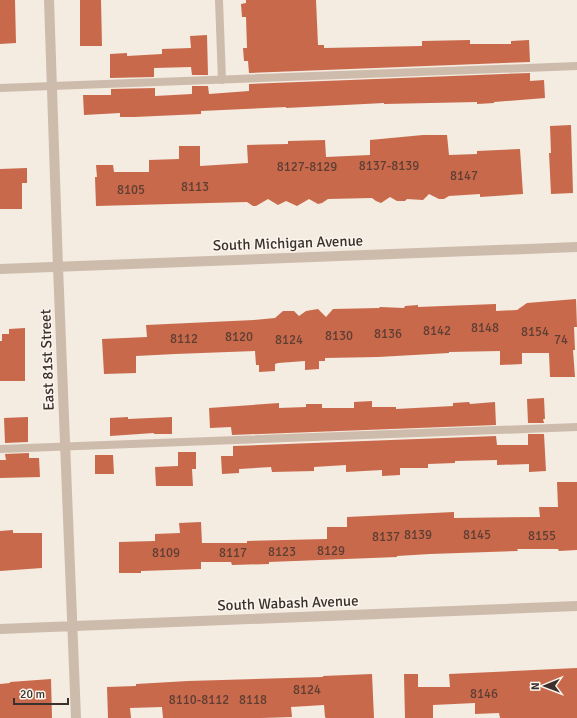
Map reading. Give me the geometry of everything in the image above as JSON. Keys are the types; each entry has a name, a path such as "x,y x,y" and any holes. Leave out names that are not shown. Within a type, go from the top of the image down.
{"street":[{"name":"East 81st Street","path":"49,0 76,718"},
{"name":"South Michigan Avenue","path":"0,269 577,247"},
{"name":"South Wabash Avenue","path":"0,629 577,606"}],"lane":[{"path":"219,0 222,80"},
{"path":"0,88 577,66"},
{"path":"0,449 577,428"}],"building":[{"path":"0,0 15,0 16,43 0,44"},
{"path":"80,0 101,0 102,46 80,46"},
{"path":"246,0 316,0 318,45 324,45 324,48 422,46 422,41 470,40 470,44 511,44 511,41 529,40 530,62 249,73 248,61 244,61 243,48 247,48 246,17 242,17 241,4 246,3"},
{"path":"207,35 208,75 192,75 191,67 154,68 154,77 110,78 110,54 127,53 127,56 162,54 162,49 191,48 190,36"},
{"path":"530,73 530,81 544,80 545,98 477,104 477,102 384,103 286,107 201,111 201,114 134,117 120,117 120,113 84,115 83,95 111,95 111,89 155,88 155,96 192,94 192,86 208,86 209,94 249,91 249,84"},
{"path":"571,125 573,193 551,194 549,153 551,153 550,126"},
{"path":"423,135 447,135 449,155 477,154 477,151 520,149 523,194 480,197 480,194 449,196 444,199 439,199 429,194 423,200 407,199 405,201 397,201 390,197 381,203 372,198 328,199 318,204 309,199 297,206 286,201 278,205 268,199 256,206 253,206 247,202 96,206 96,165 113,165 114,172 149,172 149,160 179,159 179,146 200,146 200,166 248,163 247,145 288,144 288,141 325,140 326,157 370,155 370,140"},
{"path":"27,168 27,183 22,183 22,209 0,209 0,169"},
{"path":"576,299 577,327 574,327 575,350 573,350 575,377 550,377 549,353 522,353 522,364 500,365 500,351 325,358 325,361 319,361 319,369 305,370 305,361 278,363 275,364 275,371 259,372 259,365 256,365 255,351 136,356 136,373 104,374 102,339 147,337 146,325 275,318 283,311 294,311 299,316 306,311 318,309 326,317 333,309 380,307 404,308 405,306 418,305 418,307 496,304 496,311 517,310 527,303"},
{"path":"25,328 25,381 0,381 0,341 2,341 2,334 9,334 9,329"},
{"path":"544,398 544,423 528,423 527,399"},
{"path":"372,401 372,407 396,407 396,409 453,406 453,403 469,402 470,404 495,402 496,425 232,435 231,427 210,428 209,408 279,403 279,408 306,407 306,404 322,404 322,408 354,408 354,402"},
{"path":"28,417 28,442 5,443 4,418"},
{"path":"128,417 128,419 172,417 172,434 154,433 110,436 110,418"},
{"path":"528,434 544,434 546,471 529,472 529,464 497,465 497,460 455,461 455,463 428,464 428,468 400,468 400,475 382,476 382,470 346,472 346,465 314,467 314,471 272,472 271,467 239,469 239,473 222,474 221,456 233,456 233,446 496,436 497,445 528,445"},
{"path":"178,452 196,452 196,469 192,469 193,486 156,486 155,467 178,466"},
{"path":"29,453 29,458 39,458 40,477 0,478 0,460 6,460 5,454"},
{"path":"95,455 113,455 114,474 95,474"},
{"path":"557,482 577,482 577,550 559,551 558,549 517,549 518,551 269,562 269,564 232,565 231,562 201,562 201,569 119,573 119,542 155,541 155,534 180,533 179,523 201,522 202,543 247,543 247,541 327,539 327,527 347,527 347,517 454,512 454,518 540,517 539,507 558,507"},
{"path":"13,530 13,533 42,533 42,568 0,571 0,531"},
{"path":"577,668 577,718 500,718 499,713 475,714 475,703 433,705 433,718 405,718 404,674 418,674 418,687 450,687 449,674"},
{"path":"372,674 374,718 326,718 324,705 291,707 292,717 163,718 162,707 130,708 131,718 108,718 107,687 188,681"},
{"path":"51,679 52,718 0,718 0,684"}]}
